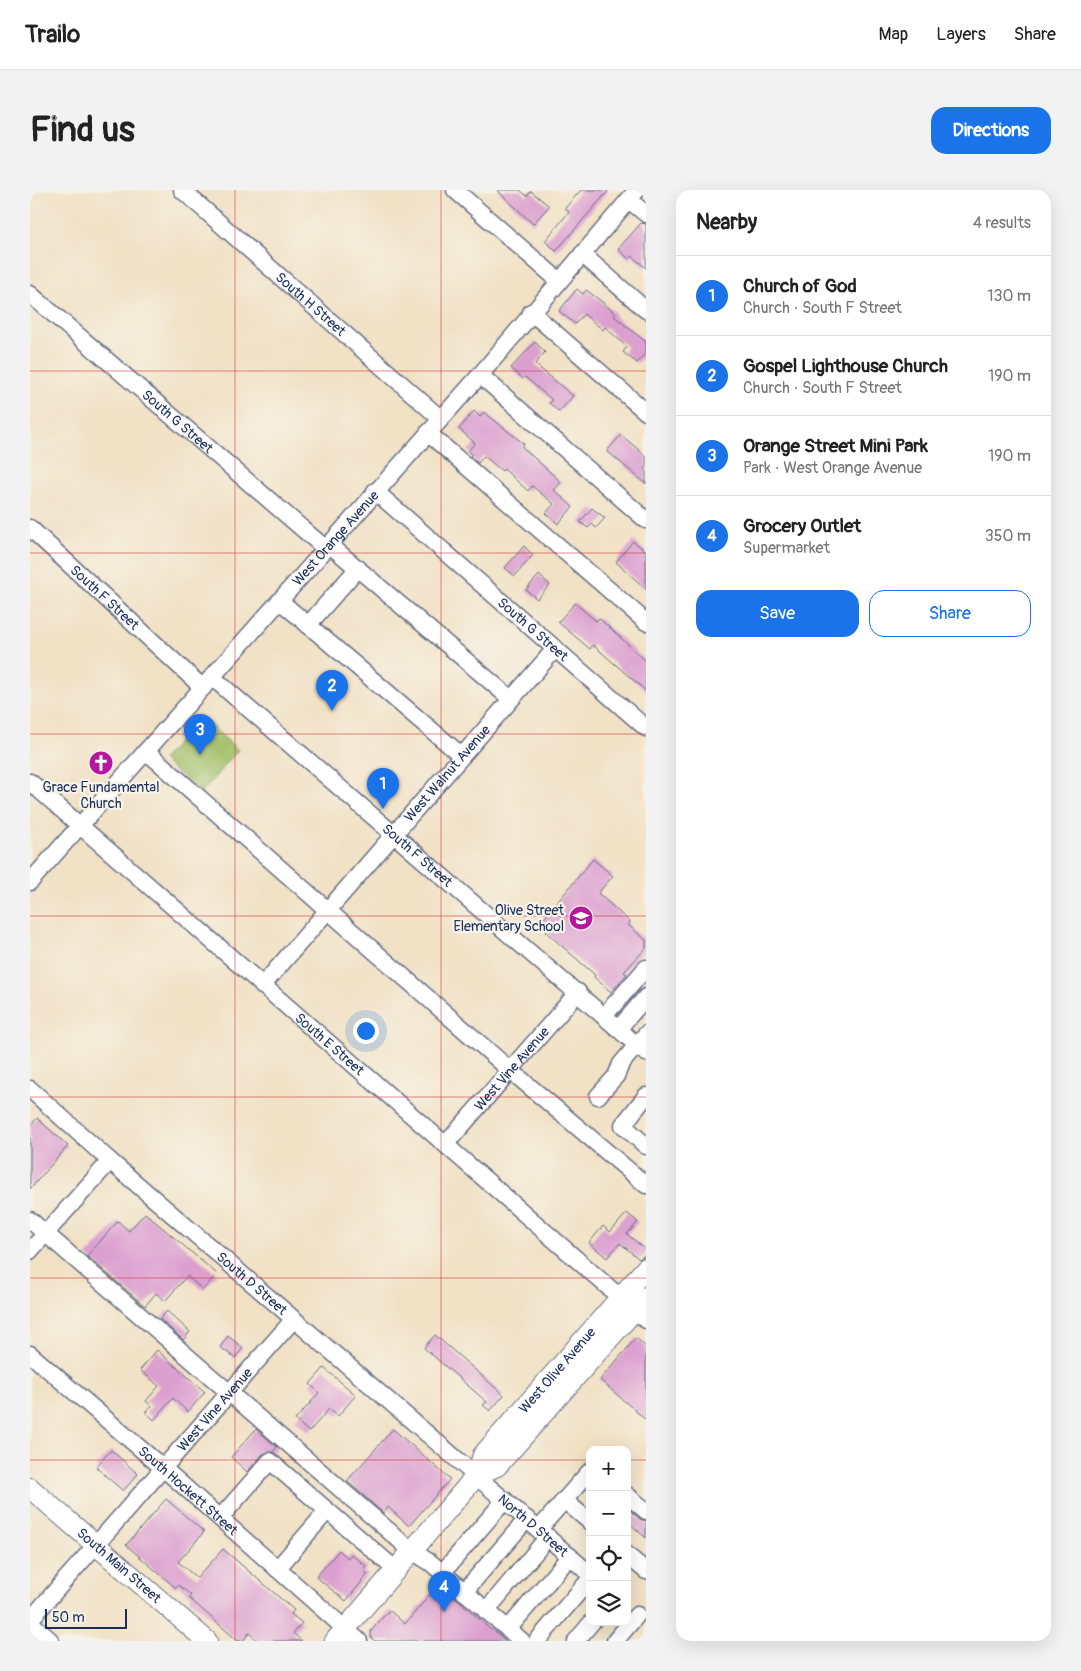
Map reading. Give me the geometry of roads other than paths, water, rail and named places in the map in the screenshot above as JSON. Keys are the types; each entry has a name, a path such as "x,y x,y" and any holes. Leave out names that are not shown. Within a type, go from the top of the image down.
{"main road":[{"name":"West Olive Avenue","path":"346,1637 396,1570 477,1475 497,1466 635,1306 646,1268"},
{"name":"South Main Street","path":"30,1488 207,1641"}],"street":[{"name":"South H Street","path":"182,190 442,419"},
{"path":"455,190 558,280"},
{"name":"West Orange Avenue","path":"30,882 328,547 375,491 442,419 558,280 633,195"},
{"path":"633,195 646,214"},
{"path":"582,254 646,310"},
{"name":"South G Street","path":"30,294 328,547 358,568 511,699"},
{"path":"531,312 646,412"},
{"path":"480,375 646,520"},
{"path":"428,433 646,622"},
{"name":"South G Street","path":"375,491 646,727"},
{"name":"South F Street","path":"30,528 208,682 394,834 618,1028 643,1044"},
{"path":"308,625 358,568"},
{"path":"280,601 462,756"},
{"name":"West Walnut Avenue","path":"262,986 555,649"},
{"path":"146,751 510,1070 646,1185"},
{"name":"South E Street","path":"30,782 262,986 635,1306"},
{"path":"604,1016 646,968"},
{"name":"West Vine Avenue","path":"446,1144 578,992"},
{"path":"618,1028 646,997"},
{"path":"598,1096 643,1044"},
{"name":"South D Street","path":"30,1089 110,1161 477,1475"},
{"path":"644,1102 623,1125 646,1146"},
{"path":"30,1251 110,1161"},
{"path":"30,1220 412,1551 442,1573 522,1641"},
{"name":"West Vine Avenue","path":"30,1621 294,1319"},
{"name":"South Hockett Street","path":"30,1354 277,1569 346,1637"},
{"path":"220,1518 270,1461 396,1570"},
{"name":"North D Street","path":"477,1475 586,1570"},
{"path":"464,1592 538,1528 586,1475"},
{"path":"631,1499 646,1512"},
{"path":"442,1573 505,1500"},
{"path":"564,1500 586,1519"},
{"path":"277,1569 327,1511"},
{"path":"486,1610 538,1528"},
{"path":"508,1629 570,1556"},
{"path":"631,1558 646,1571"},
{"path":"538,1641 588,1581"},
{"path":"615,1641 637,1615"},
{"path":"30,1621 51,1641"},
{"path":"576,1641 589,1626"}],"place":[{"name":"Gospel Lighthouse Church","path":"332,711"},
{"name":"Orange Street Mini Park","path":"200,755"},
{"name":"Grace Fundamental Church","path":"101,763"},
{"name":"Church of God","path":"383,809"},
{"name":"Olive Street Elementary School","path":"581,918"},
{"name":"Grocery Outlet","path":"444,1612"}]}
